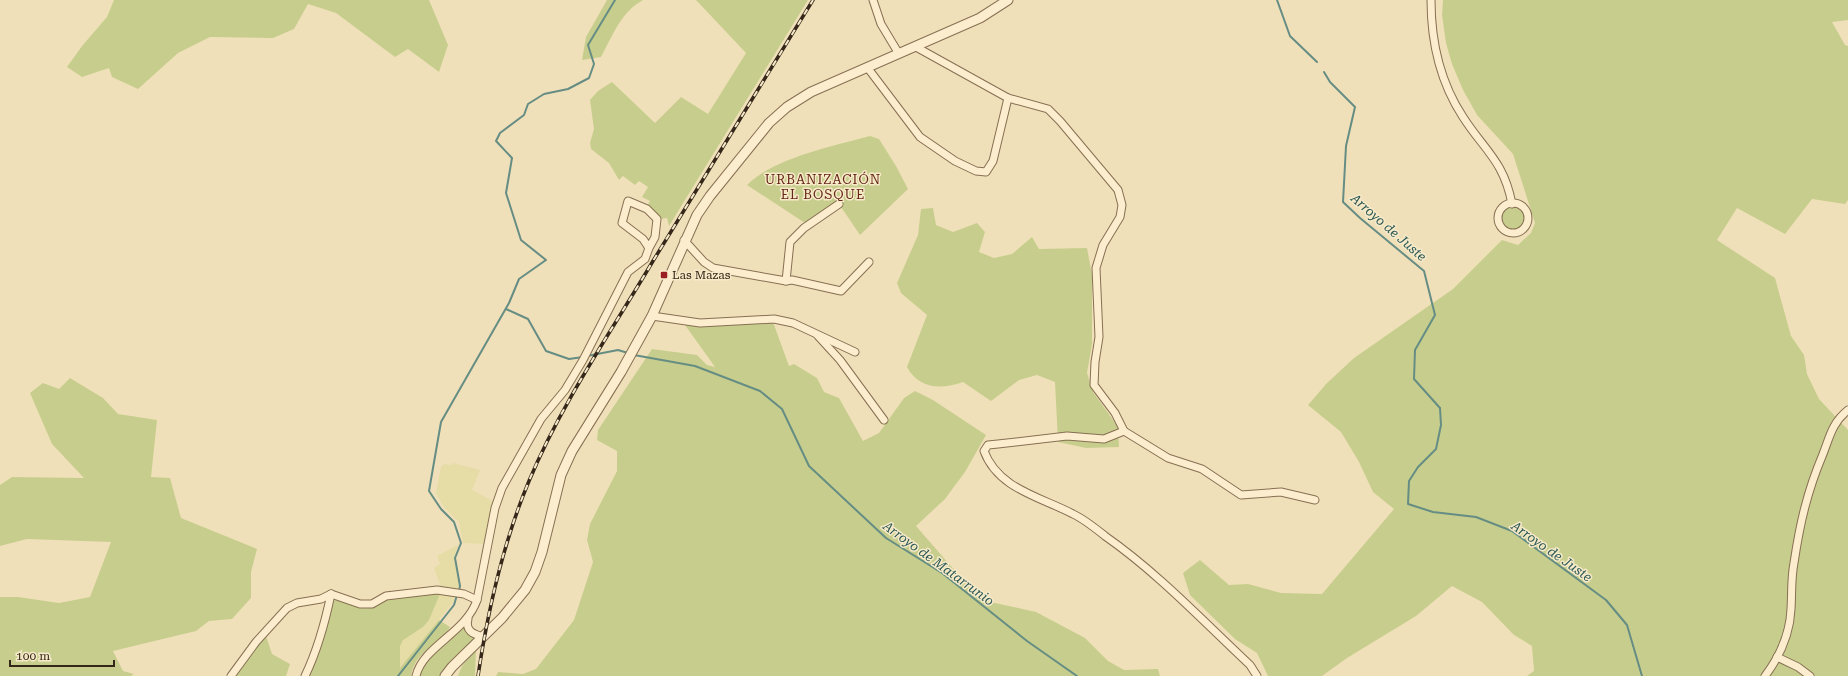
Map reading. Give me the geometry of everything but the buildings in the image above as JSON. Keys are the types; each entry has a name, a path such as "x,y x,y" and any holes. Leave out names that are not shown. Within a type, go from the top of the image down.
{"street":[{"path":"873,0 881,24 899,54"},
{"path":"445,676 514,604 525,590 535,572 561,475 572,451 631,354 652,316 684,240 697,215 710,196 769,123 786,107 810,92 980,18 1008,0"},
{"path":"1431,0 1432,28 1436,52 1450,93 1463,118 1497,162 1508,187 1512,204"},
{"path":"916,47 1008,98 1048,109 1060,121 1118,190 1122,205 1120,217 1103,245 1096,268 1099,337 1095,362 1094,385 1114,413 1124,431 1168,458 1202,469 1241,495 1281,492 1315,500"},
{"path":"867,67 920,138 955,161 976,171 986,172 993,161 1008,98"},
{"path":"416,676 422,662 472,613 477,600 495,508 502,488 541,419 565,390 583,360 628,272 645,259 655,237 657,219 647,209 628,201 622,224 643,239 649,248"},
{"path":"786,281 790,242 804,228 839,204"},
{"path":"1512,204 1521,205 1525,208 1528,218 1527,225 1523,230 1514,234 1508,233 1502,229 1498,222 1499,212 1502,208 1512,204"},
{"path":"684,240 704,262 713,268 786,281 792,280 841,292 869,262"},
{"path":"652,316 700,323 774,319 793,323 855,352"},
{"path":"815,333 840,360 884,420"},
{"path":"1765,676 1777,657 1789,623 1794,563 1802,514 1810,485 1838,418 1848,410"},
{"path":"1124,431 1104,439 1067,436 988,445 984,451 988,463 1006,482 1074,514 1131,554 1250,665 1257,676"},
{"path":"231,676 256,642 287,608 296,603 321,599 331,594 360,604 372,604 386,596 437,590 464,594 477,600"},
{"path":"304,676 324,629 331,594"},
{"path":"468,618 467,627 470,631 483,637"},
{"path":"1777,657 1798,667 1810,676"},
{"path":"453,676 461,658"}],"shaded area":[{"path":"453,463 480,470 472,490 493,501 484,544 463,543 459,522 444,507 436,493 441,467 444,464 452,465"},
{"path":"458,545 454,558 459,586 457,590 441,587 434,568 440,564 437,556"},
{"path":"440,594 455,595 453,602 400,670 400,646 402,640 423,627 429,620"}],"green space":[{"path":"114,0 429,0 448,45 439,72 408,49 395,57 336,13 308,4 294,29 273,38 210,37 178,53 138,89 112,77 109,68 82,77 67,67 82,46 107,17"},
{"path":"607,0 643,0 635,5 623,18 601,57 582,60 586,37"},
{"path":"696,0 808,0 669,226 667,218 660,219 655,212 647,206 650,201 642,197 648,187 639,181 635,185 623,176 619,180 609,163 591,149 590,143 594,129 590,100 598,91 612,82 655,123 681,97 708,114 746,53"},
{"path":"1443,0 1848,0 1848,20 1832,22 1845,45 1848,46 1848,200 1845,204 1812,199 1785,234 1737,208 1717,240 1775,278 1791,336 1804,355 1807,374 1819,399 1848,430 1848,676 1527,676 1534,671 1532,646 1514,635 1482,602 1452,586 1416,616 1347,658 1322,676 1268,676 1257,653 1235,639 1190,595 1183,573 1200,560 1229,585 1248,584 1281,593 1322,594 1394,509 1373,492 1359,462 1341,432 1308,405 1327,383 1354,358 1453,289 1502,240 1518,245 1531,233 1535,223 1513,154 1477,115 1463,90 1452,64 1446,43 1442,15"},
{"path":"870,136 879,139 908,189 860,235 839,204 808,225 747,185 772,167 788,160"},
{"path":"1513,207 1521,210 1524,218 1521,226 1513,229 1505,226 1502,218 1505,210"},
{"path":"933,208 936,225 953,232 977,223 985,232 979,252 994,258 1012,254 1032,237 1039,249 1087,248 1092,275 1092,344 1087,373 1093,392 1118,427 1119,447 1086,448 1058,442 1055,382 1037,375 1019,380 991,401 963,382 955,385 939,387 931,386 924,384 912,374 907,367 927,315 901,293 897,283 918,235 921,209"},
{"path":"773,322 789,366 794,364 817,378 824,392 839,398 863,441 879,433 904,398 915,391 933,400 986,435 965,472 945,499 916,526 970,588 986,601 1036,612 1085,638 1108,661 1124,670 1158,669 1160,676 496,676 498,672 523,674 536,669 574,620 593,562 587,540 590,524 617,471 617,451 597,440 598,430 652,349 697,355 707,365 715,367 685,325 718,326"},
{"path":"70,378 103,398 118,414 157,420 151,477 170,478 181,518 257,549 251,572 251,598 232,619 209,621 196,631 113,651 123,671 134,674 131,676 0,676 0,597 18,597 59,603 90,597 111,542 27,539 0,546 0,485 12,477 84,478 52,444 30,393 43,383 59,389"},
{"path":"435,593 440,594 429,620 423,627 403,640 400,646 400,668 439,620 450,627 439,640 417,660 411,676 307,676 317,657 323,640 332,600 344,601 352,605"},
{"path":"464,628 469,635 475,638 441,676 420,676 426,663"},
{"path":"266,636 272,654 290,664 286,676 233,676"},
{"path":"476,648 475,676 458,676 462,666"}],"waterway":[{"path":"459,591 460,586 455,558 461,543 454,522 441,509 429,491 441,422 509,303 519,279 546,260 521,240 506,193 512,158 496,141 500,133 524,115 528,104 544,94 568,89 589,78 594,64 588,45 615,0"},
{"name":"Arroyo de Juste","path":"1277,0 1290,36 1317,62"},
{"name":"Arroyo de Juste","path":"1324,72 1330,82 1355,107 1346,146 1343,202 1424,271 1435,315 1415,350 1414,379 1440,408 1441,425 1436,449 1418,467 1409,481 1408,504 1433,512 1476,517 1512,531 1606,600 1627,625 1642,676"},
{"name":"Arroyo de Matarrunio","path":"506,309 528,319 546,351 569,359 583,357"},
{"name":"Arroyo de Matarrunio","path":"587,356 618,350 628,353"},
{"name":"Arroyo de Matarrunio","path":"634,355 695,366 760,391 782,409 809,466 886,538 942,573 1027,641 1077,676"},
{"path":"398,676 454,605 457,595"}],"railway":[{"path":"478,676 492,601 504,552 520,504 542,452 587,369 813,0"}],"place":[{"name":"Las Mazas","path":"664,275"}],"district":[{"name":"URBANIZACIÓN EL BOSQUE","path":"823,186"}]}
